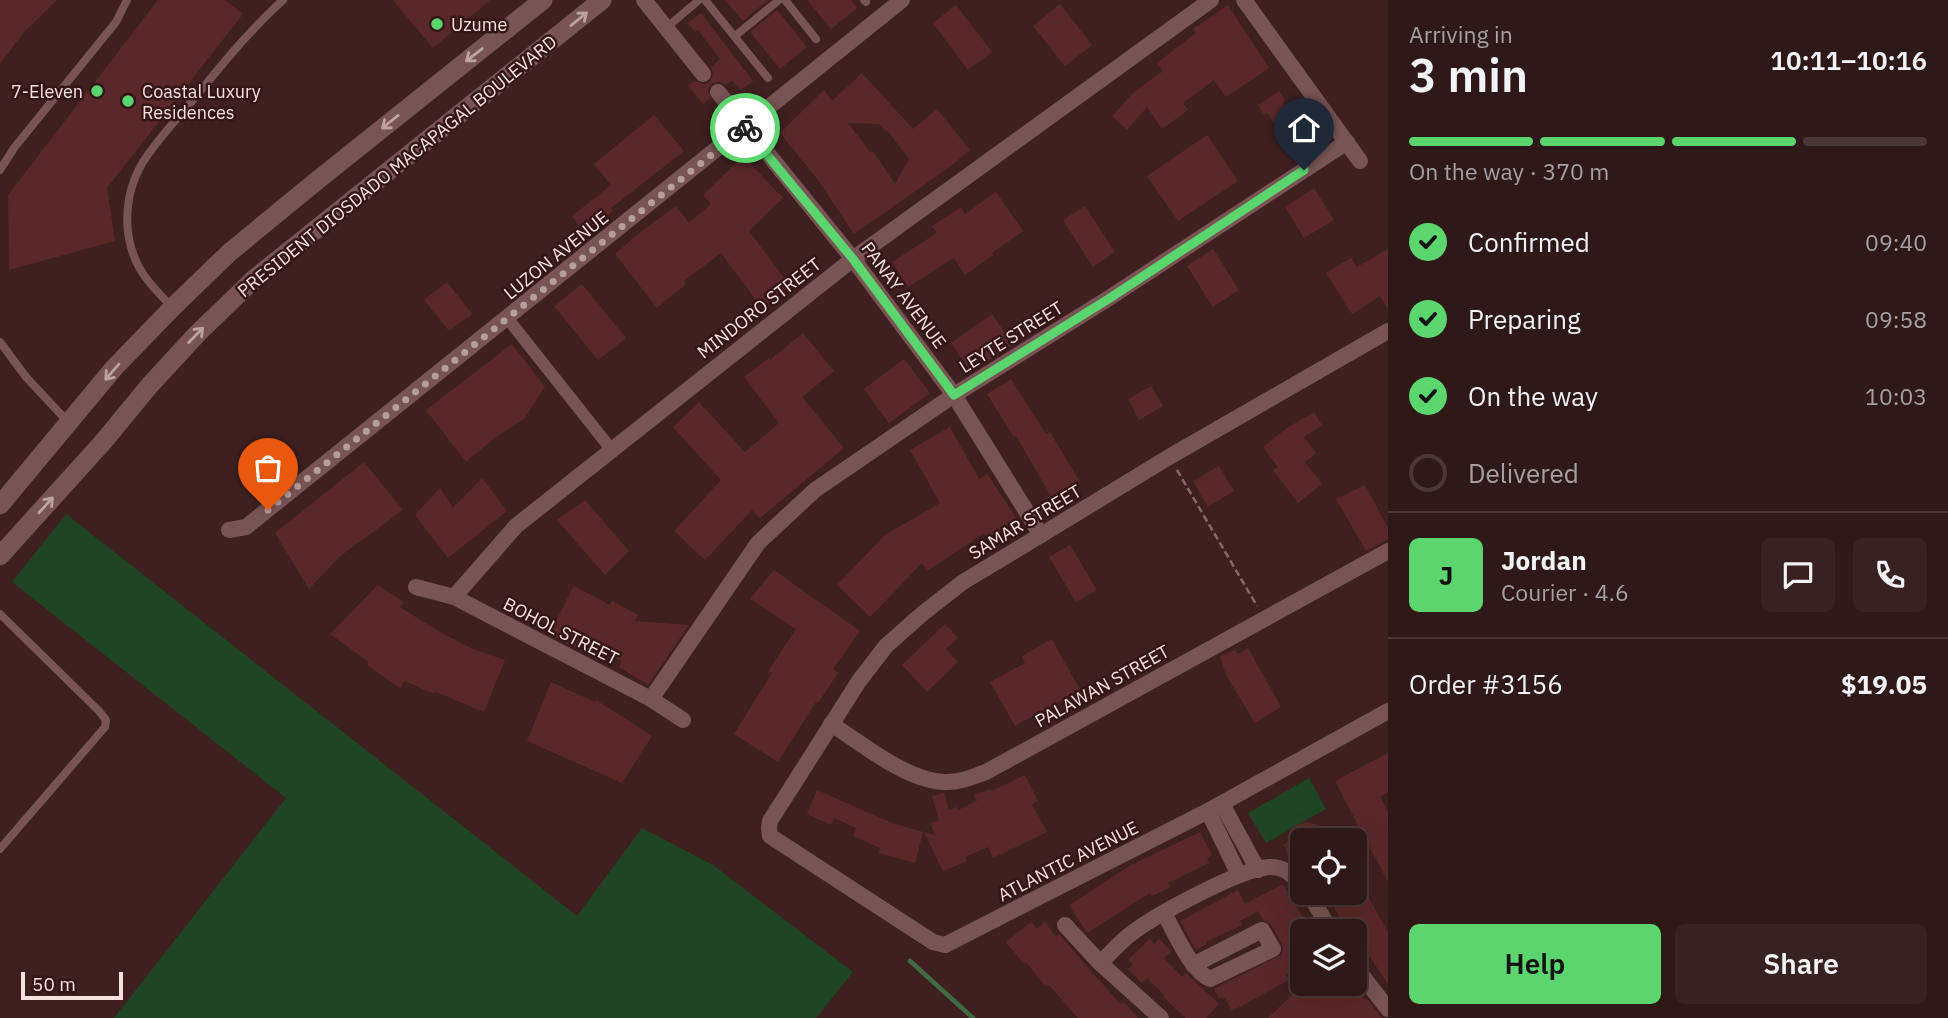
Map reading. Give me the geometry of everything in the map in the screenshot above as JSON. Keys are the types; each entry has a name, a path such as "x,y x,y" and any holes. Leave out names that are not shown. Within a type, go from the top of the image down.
{"main road":[{"name":"PRESIDENT DIOSDADO MACAPAGAL BOULEVARD","path":"0,556 103,442 150,385 198,333 254,279 602,0"},
{"name":"PRESIDENT DIOSDADO MACAPAGAL BOULEVARD","path":"0,505 114,368 173,307 254,232 534,3"}],"street":[{"path":"644,0 703,74"},
{"name":"LUZON AVENUE","path":"229,530 246,527 902,0"},
{"name":"MINDORO STREET","path":"454,597 516,526 611,449 853,259 1211,0"},
{"path":"1244,0 1360,161"},
{"name":"PANAY AVENUE","path":"718,92 853,259 954,395 1041,535"},
{"name":"LEYTE STREET","path":"651,699 758,543 815,490 954,395 1110,298 1347,142"},
{"path":"508,319 611,449"},
{"name":"SAMAR STREET","path":"771,836 771,821 859,681 886,646 963,582 1169,457 1388,331"},
{"name":"PALAWAN STREET","path":"831,724 897,766 918,776 942,782 962,781 986,772 1388,551"},
{"name":"BOHOL STREET","path":"416,587 454,597 651,699 683,720"},
{"name":"ATLANTIC AVENUE","path":"771,836 933,942 944,945 1215,807 1388,711"},
{"path":"1215,807 1258,870"},
{"path":"1215,807 1239,875"},
{"path":"1101,963 1132,933 1164,913 1239,875 1269,867 1284,869 1290,874"},
{"path":"1164,913 1193,965"},
{"path":"1065,925 1101,963 1161,1018"},
{"path":"1367,982 1388,1009"}],"lane":[{"path":"0,170 14,148 116,22 127,0"},
{"path":"173,307 146,279 133,251 127,216 133,181 144,160 164,134 247,36 283,0"},
{"path":"666,27 699,0"},
{"path":"705,0 768,78"},
{"path":"735,36 779,0"},
{"path":"785,0 816,39"},
{"path":"0,342 34,387 69,424"},
{"path":"0,614 106,720 105,727 0,849"}],"path":[{"path":"1169,457 1264,618"}],"green space":[{"path":"66,514 577,916 642,828 713,865 853,972 816,1018 114,1018 286,798 12,582"},
{"path":"1309,778 1326,809 1266,843 1248,813"}],"building":[{"path":"0,0 57,0 24,32 0,64"},
{"name":"Coastal Luxury Residences","path":"158,0 225,0 243,14 107,188 115,241 9,270 8,195"},
{"name":"Uzume","path":"393,0 490,0 433,48"},
{"path":"725,0 768,0 743,21"},
{"path":"807,0 851,0 857,8 831,29"},
{"path":"1060,4 1092,45 1065,66 1033,26"},
{"path":"956,5 992,52 968,70 933,23"},
{"path":"1228,5 1269,68 1226,97 1214,80 1183,103 1188,110 1162,129 1147,107 1127,130 1112,116 1134,92 1163,71 1157,63 1196,33 1193,29"},
{"path":"777,10 807,47 780,69 750,32"},
{"path":"701,13 753,81 741,90 732,80 726,85 721,82 712,83 708,89 710,98 703,104 688,86 695,81 704,84 710,82 713,73 711,67 720,59 698,30 695,32 688,23"},
{"path":"862,73 913,129 937,109 970,150 854,234 818,180 780,133 824,90 832,101","holes":["848,123 879,124 887,130 909,159 895,184 873,151 871,153"]},
{"path":"1279,91 1290,111 1274,123 1267,113 1264,115 1258,105"},
{"path":"654,115 684,151 611,208 613,211 585,233 572,216 611,185 594,164"},
{"path":"1207,135 1238,181 1178,221 1147,176"},
{"path":"743,156 783,198 749,231 791,287 762,308 721,253 684,281 686,284 657,308 615,254 676,206 689,223 711,204 703,195"},
{"path":"1314,188 1334,220 1304,238 1285,207"},
{"path":"996,192 1023,231 965,275 954,258 908,287 892,262 937,233 932,226 961,207 965,214"},
{"path":"1085,206 1115,252 1093,267 1063,220"},
{"path":"1213,249 1239,290 1213,307 1187,266"},
{"path":"1388,249 1388,309 1380,296 1352,314 1326,273 1351,258 1357,267"},
{"path":"447,282 472,314 449,331 424,300"},
{"path":"582,284 626,338 598,360 554,306"},
{"path":"992,314 1013,345 971,372 951,343"},
{"path":"803,333 834,371 802,397 844,448 760,518 752,510 705,560 674,531 721,480 673,427 699,402 745,452 779,423 744,377"},
{"path":"512,344 545,387 524,419 496,437 466,462 426,410"},
{"path":"904,359 930,393 889,423 864,389"},
{"path":"1011,379 1046,434 1050,432 1080,482 1052,498 1016,436 1014,437 987,394"},
{"path":"1151,386 1163,406 1139,420 1128,399"},
{"path":"1314,412 1322,425 1304,437 1316,453 1305,462 1322,484 1298,503 1273,470 1278,467 1263,447"},
{"path":"950,427 979,479 987,474 1017,519 988,538 984,533 927,571 922,563 870,617 837,585 885,535 940,503 910,450"},
{"path":"364,462 403,510 339,557 309,589 275,533"},
{"path":"1219,466 1234,491 1208,507 1193,481"},
{"path":"482,478 507,511 448,558 415,515 440,488 453,508"},
{"path":"1365,485 1388,528 1388,539 1366,551 1336,499"},
{"path":"585,500 629,551 605,575 557,520"},
{"path":"1070,545 1097,590 1076,602 1049,557"},
{"path":"774,570 860,631 833,669 838,673 778,762 734,734 772,673 768,671 796,629 750,599"},
{"path":"378,585 404,602 400,607 438,631 473,649 505,660 484,712 405,681 400,688 330,634"},
{"path":"574,586 610,605 612,601 638,615 635,621 689,625 648,685 619,667 622,661 583,639 578,649 549,634"},
{"path":"945,624 958,638 946,649 958,662 927,692 902,665"},
{"path":"1052,639 1080,690 1015,726 990,682 1025,663 1022,656"},
{"path":"1248,648 1281,707 1255,723 1226,675 1220,656 1235,650 1238,654"},
{"path":"551,682 595,702 596,700 652,736 622,783 527,741"},
{"path":"1388,753 1388,792 1380,797 1388,812 1388,882 1367,842 1367,828 1360,828 1335,781"},
{"path":"1025,775 1038,801 1032,804 1047,832 993,858 988,847 965,857 967,861 943,871 924,832 936,836 930,823 939,821 932,796 944,793 949,810 957,807 958,810 977,801 974,795 990,789 991,791"},
{"path":"817,790 892,823 923,832 915,863 879,853 880,848 853,836 856,828 834,818 831,825 807,814"},
{"path":"1306,822 1320,828 1293,828"},
{"path":"1200,832 1212,855 1207,858 1209,863 1168,883 1171,887 1152,896 1150,893 1087,933 1069,905 1131,865"},
{"path":"1289,833 1290,858 1283,844 1287,843"},
{"path":"1283,884 1290,896 1290,905 1296,905 1304,919 1290,919 1290,973 1286,975 1289,980 1232,1011 1225,998 1219,998 1214,989 1281,955 1282,944 1271,925 1263,920 1258,911 1240,921 1242,925 1206,942 1207,944 1196,950 1180,921 1238,890 1245,904"},
{"path":"1367,894 1388,932 1388,984 1367,953 1367,919 1341,919 1333,905 1367,905"},
{"path":"1031,922 1037,929 1045,922 1056,937 1059,934 1121,1005 1124,1002 1138,1018 1078,1018 1006,942"},
{"path":"1150,939 1154,944 1159,939 1171,951 1164,958 1182,977 1186,973 1219,1004 1206,1018 1186,1018 1147,978 1142,983 1128,969 1133,964 1128,960"},
{"path":"1291,996 1297,996 1299,999 1303,996 1362,996 1382,1018 1268,1018"}],"waterway":[{"path":"910,961 973,1018"}],"way so far":[{"path":"268,510 745,128"}],"place":[{"name":"Uzume","path":"437,24"},
{"name":"7-Eleven","path":"97,91"},
{"name":"Coastal Luxury Residences","path":"128,101"}],"route":[{"path":"745,128 853,259 954,395 1110,298 1304,170"}]}
